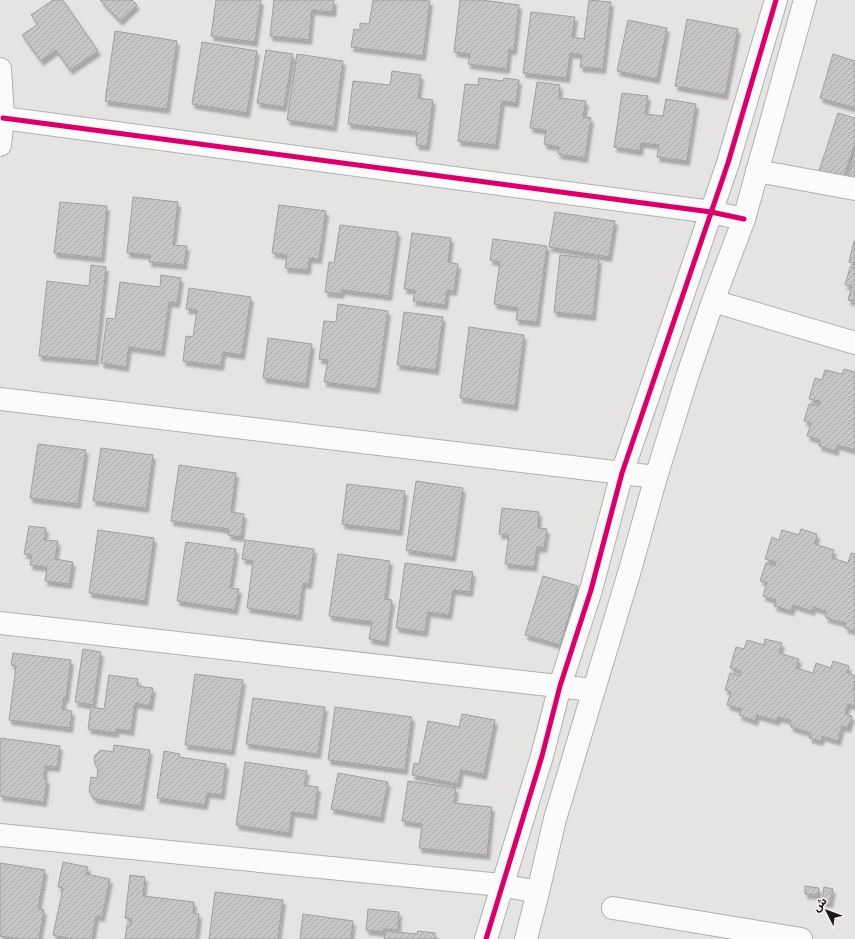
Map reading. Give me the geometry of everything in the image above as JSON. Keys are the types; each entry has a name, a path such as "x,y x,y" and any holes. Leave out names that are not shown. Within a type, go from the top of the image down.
{"street":[{"path":"486,939 501,885 542,756 560,686 591,590 622,473 728,163 776,0"},
{"path":"526,939 555,819 630,570 656,477 688,374 713,301 744,219 805,0"},
{"path":"0,69 3,118 0,145"},
{"path":"3,118 711,212 744,219"},
{"path":"757,171 855,189"},
{"path":"713,301 855,343"},
{"path":"0,399 656,477"},
{"path":"0,623 593,690"},
{"path":"0,835 501,885 538,892"},
{"path":"613,908 801,939"}],"building":[{"path":"53,0 63,0 98,51 70,70 56,50 41,61 22,35 38,24 31,15"},
{"path":"100,0 132,0 137,5 120,21"},
{"path":"216,0 261,0 255,42 211,36"},
{"path":"274,0 334,0 333,12 312,10 309,40 270,36"},
{"path":"373,0 430,1 423,56 351,47 354,29 360,30 360,23 369,24"},
{"path":"460,0 482,0 519,5 514,50 509,50 507,69 468,64 470,54 454,52"},
{"path":"589,0 611,2 603,69 580,67 582,55 570,53 567,78 523,73 531,12 575,17 572,37 584,39"},
{"path":"687,19 738,29 725,95 675,86"},
{"path":"628,20 667,28 657,79 617,71"},
{"path":"115,31 177,41 167,109 105,101"},
{"path":"202,42 257,51 247,113 192,104"},
{"path":"266,50 293,54 284,107 257,103"},
{"path":"297,54 343,61 334,127 287,120"},
{"path":"833,54 855,61 855,108 820,98"},
{"path":"392,71 421,75 418,98 433,100 427,146 416,145 417,132 348,124 353,81 390,85"},
{"path":"479,78 503,81 504,78 519,80 516,103 502,101 496,145 458,141 465,84 478,85"},
{"path":"537,82 560,85 559,98 586,101 583,117 591,118 585,158 558,154 559,147 544,144 546,130 530,128"},
{"path":"622,93 648,96 645,114 663,116 666,99 696,104 687,161 657,157 659,145 641,143 640,151 614,147"},
{"path":"838,113 855,118 855,143 842,182 818,174"},
{"path":"855,161 855,183 846,180"},
{"path":"133,197 178,202 173,245 187,246 184,265 149,262 150,255 127,253"},
{"path":"60,202 107,206 102,258 54,253"},
{"path":"279,205 326,211 319,259 309,258 308,270 285,268 287,255 272,253"},
{"path":"555,212 615,221 609,257 549,247"},
{"path":"340,225 398,232 389,296 342,290 341,294 325,292 329,262 334,263"},
{"path":"412,233 451,238 448,262 458,264 454,291 447,290 445,305 413,301 415,290 404,289"},
{"path":"493,239 547,246 537,322 516,320 518,308 494,304 500,262 490,260"},
{"path":"855,241 855,263 849,262"},
{"path":"560,255 599,259 593,316 554,312"},
{"path":"91,265 106,267 96,361 39,356 47,281 89,286"},
{"path":"850,267 855,268 855,301 848,300 852,286 845,285"},
{"path":"161,275 181,278 177,303 169,302 162,352 129,347 126,367 101,363 107,318 115,319 120,282 160,287"},
{"path":"189,288 251,297 242,355 223,352 221,366 183,361 186,336 193,337 197,310 186,309"},
{"path":"338,304 388,311 377,389 324,382 328,360 319,359 324,321 336,322"},
{"path":"404,312 443,317 436,370 397,365"},
{"path":"469,327 524,335 515,406 460,398"},
{"path":"268,338 312,344 306,384 263,378"},
{"path":"844,369 855,372 855,450 837,445 836,451 819,446 820,440 807,436 811,423 804,421 809,404 819,406 820,401 809,399 815,378 822,380 825,370 842,374"},
{"path":"38,444 86,450 78,504 30,498"},
{"path":"101,448 153,455 146,508 93,501"},
{"path":"179,465 236,473 231,512 244,514 241,537 228,535 229,529 171,521"},
{"path":"416,481 463,488 453,557 406,550"},
{"path":"347,484 405,491 400,531 342,524"},
{"path":"502,508 539,512 538,528 547,529 544,548 537,547 534,567 505,564 509,535 499,534"},
{"path":"29,526 46,528 44,540 58,541 55,559 73,562 69,584 45,581 47,567 30,565 32,555 24,554"},
{"path":"801,529 817,534 815,544 834,550 832,558 848,563 851,553 855,554 855,631 845,628 846,623 826,618 826,611 813,607 812,611 793,605 791,611 774,606 776,600 763,596 767,582 760,581 766,563 775,566 776,562 765,559 772,537 779,540 782,530 799,535"},
{"path":"98,530 154,538 145,601 89,593"},
{"path":"245,540 314,549 309,584 303,583 299,616 247,608 253,561 242,559"},
{"path":"186,542 236,549 230,588 239,589 235,610 177,601"},
{"path":"338,554 390,561 385,599 392,600 386,642 369,639 372,622 329,616"},
{"path":"405,563 473,572 470,592 453,590 449,615 428,612 425,632 396,628"},
{"path":"543,576 578,586 560,645 525,635"},
{"path":"765,639 782,643 779,653 799,659 796,668 813,673 816,663 831,668 833,661 849,666 847,673 855,676 855,706 848,704 845,714 852,716 848,728 842,726 838,741 822,736 821,741 809,738 811,733 791,727 790,720 778,717 777,721 757,715 755,721 739,715 741,709 727,705 731,692 725,690 730,673 740,676 741,671 730,668 736,647 744,649 747,640 764,645"},
{"path":"83,649 101,652 93,705 75,702"},
{"path":"13,653 71,660 66,698 64,698 62,709 72,711 70,728 9,720 16,666 11,665"},
{"path":"195,674 243,680 232,751 185,745"},
{"path":"109,675 138,679 137,686 153,688 150,706 135,703 131,731 116,729 116,733 88,729 91,707 104,709"},
{"path":"253,698 325,707 318,754 246,744"},
{"path":"335,707 412,717 405,770 328,760"},
{"path":"462,714 495,720 484,775 461,770 458,784 412,775 414,763 419,764 428,721 459,727"},
{"path":"0,738 60,746 57,767 45,766 44,779 47,779 44,802 0,796"},
{"path":"114,745 150,750 141,806 95,799 89,792 91,777 97,778 98,768 95,764 95,755 101,750 113,752"},
{"path":"164,751 180,754 179,757 226,764 222,795 207,793 205,805 157,798"},
{"path":"245,762 307,771 304,785 318,787 314,815 292,812 289,833 236,825"},
{"path":"338,773 388,782 381,818 331,809"},
{"path":"408,781 456,788 454,803 492,807 487,855 419,848 422,824 402,821"},
{"path":"63,862 88,867 86,874 110,879 102,917 96,916 92,939 72,939 53,935 63,888 58,887"},
{"path":"0,863 45,870 38,909 44,910 39,939 19,939 0,936"},
{"path":"130,875 145,877 143,896 194,902 193,913 199,914 196,939 125,939 127,925 131,925 132,919 125,918"},
{"path":"805,886 819,888 818,895 805,894"},
{"path":"824,887 833,889 830,903 822,902"},
{"path":"215,892 283,900 278,939 209,939"},
{"path":"368,909 399,912 398,930 383,929 383,932 366,930"},
{"path":"303,914 353,921 351,939 300,939"},
{"path":"385,931 417,934 418,931 435,933 435,939 384,939"}],"cycle path":[{"path":"486,939 542,756 560,686 591,590 622,473 728,163 776,0"},
{"path":"3,118 711,212 744,219"}]}
